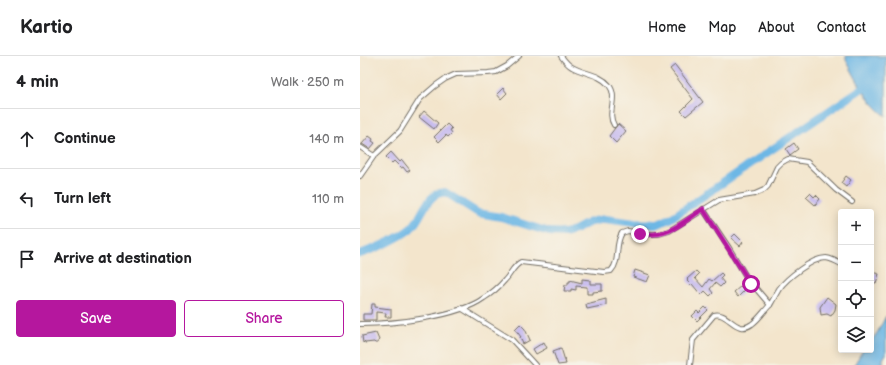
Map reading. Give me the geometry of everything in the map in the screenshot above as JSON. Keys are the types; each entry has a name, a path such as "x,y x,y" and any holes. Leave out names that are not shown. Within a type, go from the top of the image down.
{"street":[{"path":"360,176 374,156 400,131 420,99 435,86 456,74 488,74 496,72 507,66 519,56"},
{"path":"561,56 574,68 590,74 608,84 614,97 610,115 614,125"},
{"path":"360,147 374,156"},
{"path":"360,324 405,321 441,314 475,304 492,292 505,280 515,266 521,262 604,272 611,271 617,262 620,235 622,233 628,231 645,234 664,233 675,229 703,209 719,200 749,196 764,190 780,163 788,159 807,162 836,190 852,202"},
{"path":"703,209 729,248 746,278 770,305"},
{"path":"690,365 693,340 714,315 722,315 737,326 742,327 752,324 770,305 784,283 795,274 812,262 826,258 838,262"},
{"path":"461,308 512,340 535,365"}],"water":[{"path":"846,56 886,56 886,116 873,104 863,90 846,60"},
{"path":"886,316 886,354 883,359 883,365 854,365 861,353 874,353 874,337"}],"building":[{"path":"675,65 703,102 686,116 681,111 693,99 670,69"},
{"path":"503,88 507,93 501,99 497,94"},
{"path":"424,111 438,123 434,129 419,117"},
{"path":"447,124 452,129 450,130 452,133 448,137 446,135 439,142 434,137"},
{"path":"618,124 626,131 616,143 609,136"},
{"path":"369,136 375,143 370,149 362,144"},
{"path":"794,143 798,149 790,155 786,149"},
{"path":"391,152 400,162 402,160 410,170 407,172 403,167 401,168 394,161 392,163 386,157"},
{"path":"846,176 851,180 846,187 841,183"},
{"path":"810,193 814,197 816,195 820,199 815,205 806,197"},
{"path":"735,234 743,242 740,246 731,238"},
{"path":"635,270 650,275 647,282 633,277"},
{"path":"696,271 699,274 695,278 703,287 709,279 712,281 721,273 723,275 720,278 724,283 720,287 715,283 710,289 713,293 710,296 705,291 701,295 692,284 691,285 687,281 687,279"},
{"path":"874,273 879,274 876,283 874,283"},
{"path":"582,279 590,280 590,284 602,284 602,291 587,294 587,287 576,286 576,290 571,289 571,291 564,291 565,285 568,285 570,280 582,283"},
{"path":"741,286 745,290 738,297 734,292"},
{"path":"827,297 836,304 835,310 831,316 827,314 821,315 820,307"},
{"path":"606,299 606,305 587,309 586,304"},
{"path":"372,304 375,304 375,307 391,309 391,317 385,317 386,313 376,312 376,320 363,320 363,314 371,314"},
{"path":"705,307 708,310 697,321 692,316 697,311 699,313"},
{"path":"520,324 525,329 530,340 523,344 521,337 515,329"},
{"path":"376,333 379,340 378,343 365,343 365,341 363,343 362,336"},
{"path":"544,342 547,348 536,354 533,349"},
{"path":"561,348 566,364 558,365 553,351"}],"waterway":[{"path":"360,254 399,237 410,229 417,221 430,199 436,194 445,192 478,213 501,217 549,232 565,233 575,230 590,222 605,219 658,224 671,218 861,89"}],"route":[{"path":"640,234 659,234 675,229 703,209 751,284"}]}
